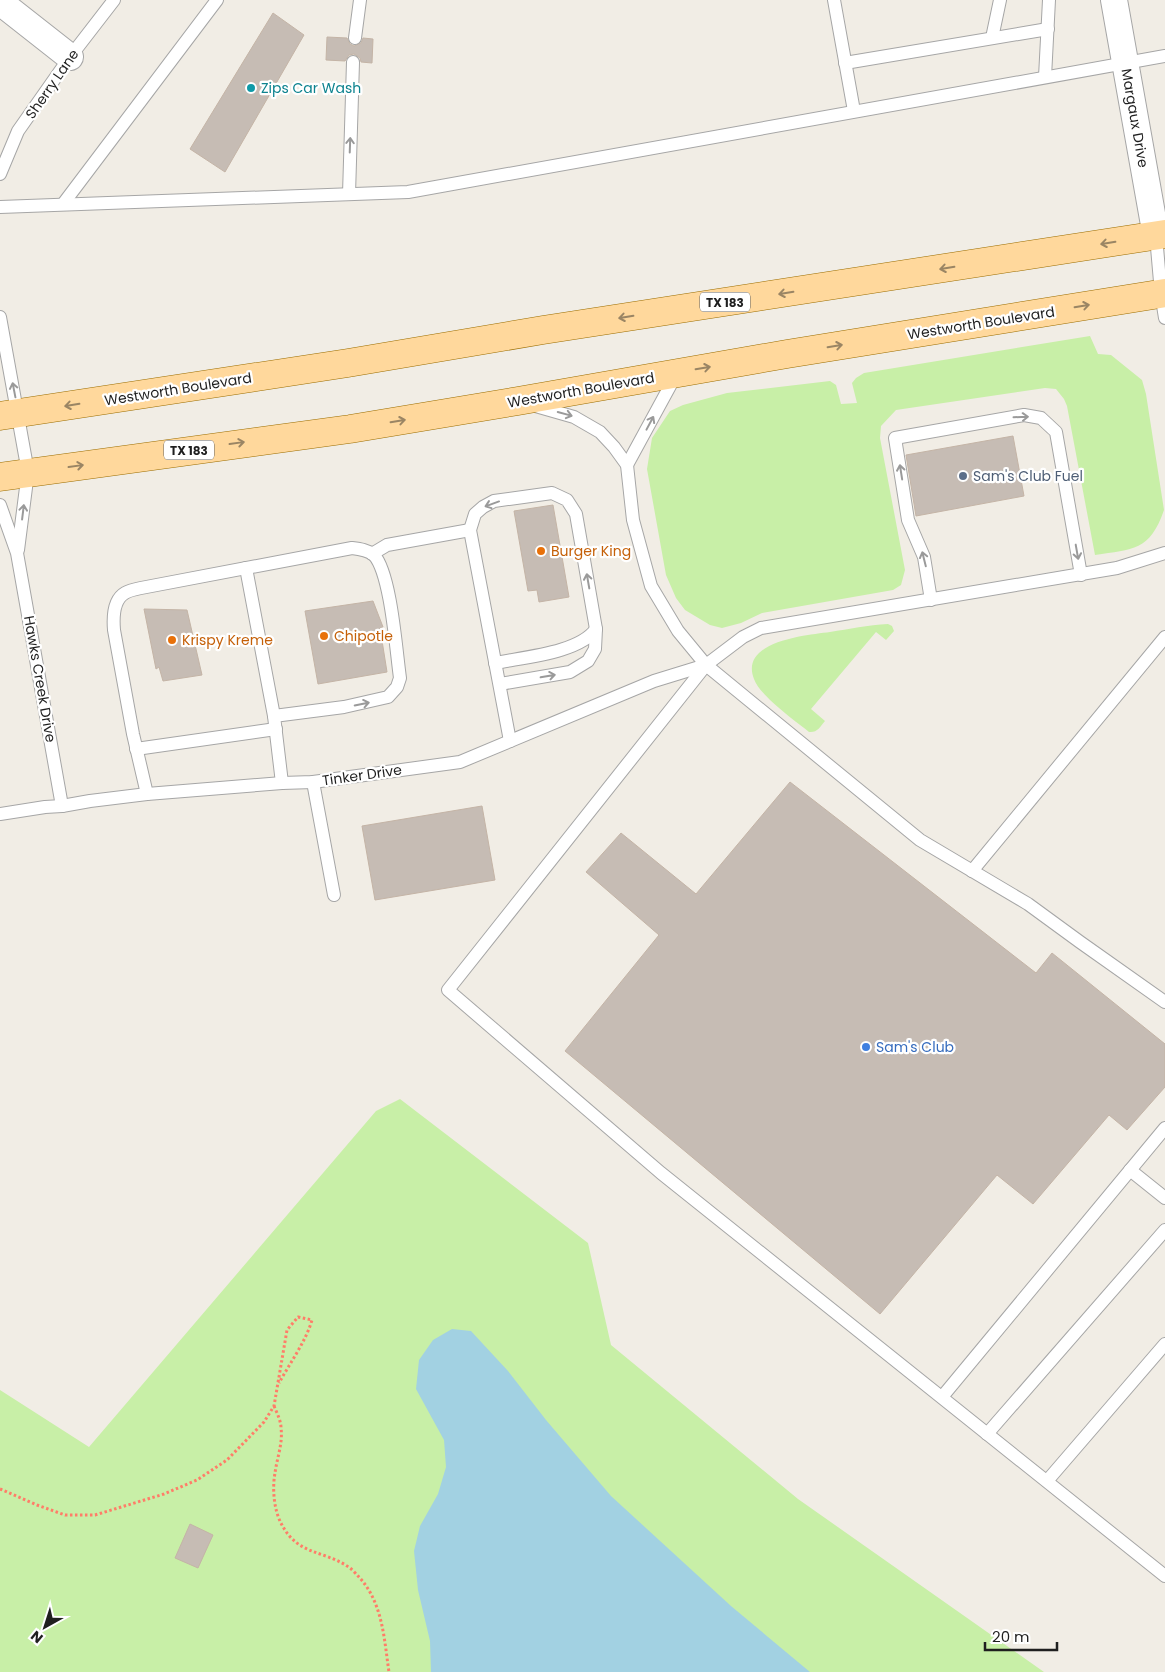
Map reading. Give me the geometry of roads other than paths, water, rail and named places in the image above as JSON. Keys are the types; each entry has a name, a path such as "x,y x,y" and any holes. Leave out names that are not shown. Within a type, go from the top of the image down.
{"main road":[{"name":"Westworth Boulevard","path":"9,415 1160,235"},
{"name":"Westworth Boulevard","path":"0,477 350,428 518,401 677,372 1164,301"}],"street":[{"name":"Margaux Drive","path":"1114,0 1160,235"},
{"path":"0,2 70,57"}],"lane":[{"name":"Sherry Lane","path":"0,174 18,131 70,57 114,0"},
{"path":"64,204 218,0"},
{"path":"355,38 360,0"},
{"path":"834,0 854,111"},
{"path":"992,38 1000,0"},
{"path":"1045,77 1049,0"},
{"path":"845,64 1048,29"},
{"path":"0,207 408,192 1165,56"},
{"path":"349,194 353,62"},
{"path":"1160,235 1164,301"},
{"path":"0,317 9,415 28,472"},
{"path":"627,466 677,372"},
{"path":"518,401 574,416 600,432 614,447 627,466 633,520 650,586 678,631 706,665 920,840 1028,904 1165,1002"},
{"path":"931,600 924,557 908,520 896,438 1024,415 1041,418 1056,432 1081,575"},
{"name":"Hawks Creek Drive","path":"18,553 28,472"},
{"path":"500,684 570,672 588,661 595,650 596,629 576,514 567,500 552,493 494,502 483,507 475,514 470,530 510,741"},
{"name":"Hawks Creek Drive","path":"0,505 18,553 62,806"},
{"path":"376,558 386,545 470,530"},
{"path":"136,749 275,723 314,712 344,708 388,697 397,687 400,678 388,590 376,558 362,549 352,548 141,588 124,593 116,603 113,616 114,630 136,749 147,794"},
{"path":"1165,553 1116,568 1081,575 761,628 743,636 706,665 448,990 661,1173 1165,1576"},
{"path":"246,568 275,723 282,783"},
{"path":"496,663 571,647 591,636 596,629"},
{"path":"972,871 1165,637"},
{"name":"Tinker Drive","path":"0,814 62,806 90,800 313,782 460,762 654,681 706,665"},
{"path":"313,782 334,895"},
{"path":"942,1398 1165,1128"},
{"path":"1130,1170 1165,1198"},
{"path":"987,1434 1165,1230"},
{"path":"1047,1481 1165,1344"}],"water":[{"path":"452,1329 471,1331 508,1371 546,1420 611,1496 731,1606 810,1672 431,1672 430,1641 418,1590 414,1551 420,1526 438,1494 446,1467 444,1440 416,1389 419,1360 433,1340"}],"place":[{"name":"Zips Car Wash","path":"251,88"},
{"name":"Sam's Club Fuel","path":"963,476"},
{"name":"Burger King","path":"541,551"},
{"name":"Chipotle","path":"324,636"},
{"name":"Krispy Kreme","path":"172,640"},
{"name":"Sam's Club","path":"866,1047"}]}
